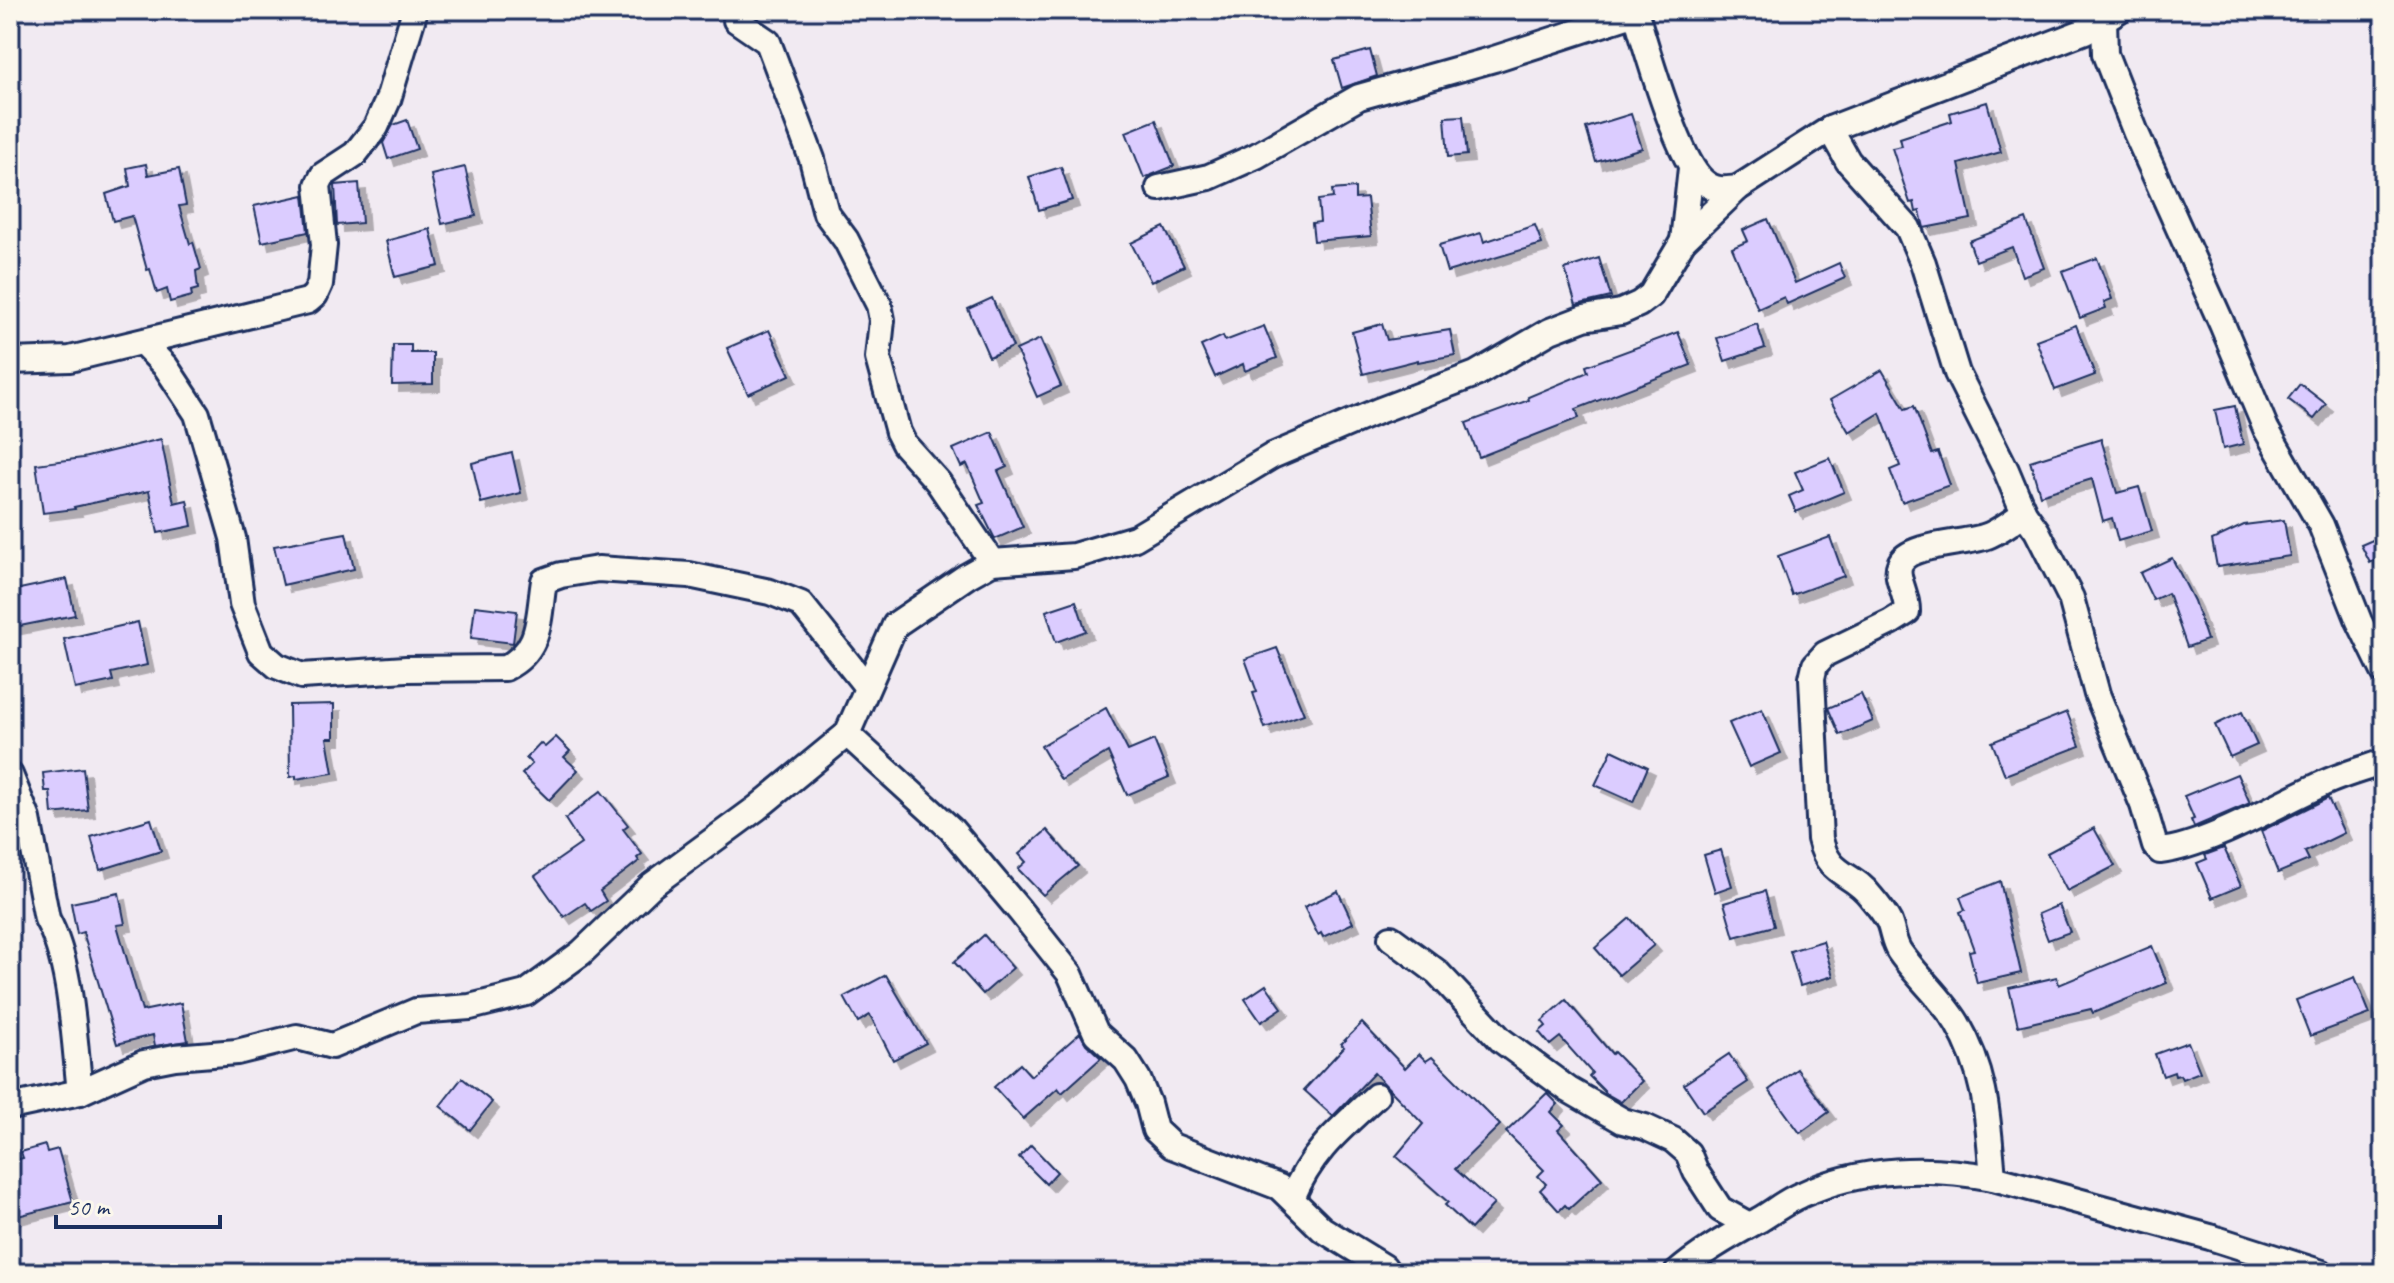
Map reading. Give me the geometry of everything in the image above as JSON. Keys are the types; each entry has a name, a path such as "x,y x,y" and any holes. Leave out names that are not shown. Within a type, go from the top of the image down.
{"street":[{"path":"10,361 70,359 308,301 315,295 320,284 324,245 318,185 323,175 355,154 376,127 388,100 415,10"},
{"path":"736,10 736,20 768,42 812,159 826,213 846,240 879,305 882,320 878,358 898,432 904,444 938,482 992,562"},
{"path":"1159,188 1209,177 1256,156 1359,97 1494,59 1636,11 1659,88 1691,168 1705,183 1720,191 1738,188"},
{"path":"10,1107 80,1092 144,1063 237,1052 297,1037 332,1046 416,1011 470,1007 526,993 581,953 652,885 757,808 847,734 895,625 967,576 992,562 1074,556 1135,538 1272,456 1476,374 1550,331 1584,318 1621,312 1639,304 1651,295 1683,241 1738,188 1830,129 2085,31 2111,15"},
{"path":"2111,15 2105,54 2142,147 2266,429 2321,525 2359,621 2384,672"},
{"path":"1830,129 1848,161 1908,228 1923,263 1957,373 2024,513 2037,531 2071,598 2097,694 2143,805 2155,846 2160,851 2177,848 2246,821 2324,783 2384,762"},
{"path":"1683,241 1691,168"},
{"path":"143,343 166,367 197,414 233,538 242,604 261,652 277,666 302,676 406,669 505,668 518,662 535,641 544,581 598,569 689,575 770,592 801,604 867,687"},
{"path":"1993,1178 1986,1096 1978,1068 1957,1024 1899,951 1889,922 1868,893 1833,867 1824,855 1820,839 1812,678 1815,665 1825,654 1907,612 1908,599 1897,574 1905,556 1986,537 2024,513"},
{"path":"847,734 951,829 1070,974 1096,1033 1126,1060 1138,1079 1155,1130 1172,1146 1279,1187 1322,1229 1384,1267 1388,1273"},
{"path":"10,775 28,819 47,919 54,932 69,999 80,1092"},
{"path":"1391,938 1437,972 1501,1040 1569,1090 1623,1121 1645,1127 1681,1147 1688,1153 1696,1172 1720,1209 1749,1225"},
{"path":"1292,1198 1304,1170 1376,1096"},
{"path":"1677,1273 1800,1195 1840,1180 1892,1170 1962,1172 1993,1178 2079,1199 2253,1262 2322,1273"}],"building":[{"path":"1370,50 1377,76 1342,88 1334,60"},
{"path":"1987,102 2001,152 1959,164 1971,219 1924,228 1920,211 1916,212 1914,202 1910,203 1892,148 1902,146 1900,138 1952,121 1950,113"},
{"path":"1631,114 1642,148 1596,162 1586,128"},
{"path":"1463,116 1467,155 1448,157 1445,117"},
{"path":"407,120 417,149 388,159 383,143 393,125"},
{"path":"1156,120 1174,166 1144,178 1126,132"},
{"path":"146,164 148,175 179,169 186,205 179,206 201,269 196,271 198,289 191,291 192,296 170,302 167,289 157,293 150,269 147,270 132,216 113,221 106,194 130,186 127,168"},
{"path":"465,167 476,216 442,224 431,175"},
{"path":"1061,167 1072,200 1039,210 1029,177"},
{"path":"359,183 362,223 337,225 335,185"},
{"path":"1355,188 1355,199 1367,198 1371,236 1314,241 1312,223 1320,222 1318,200 1333,198 1332,190"},
{"path":"304,195 308,232 262,242 254,206"},
{"path":"1768,219 1795,283 1839,263 1845,278 1787,304 1784,297 1758,309 1732,248 1748,241 1743,230"},
{"path":"2026,219 2044,268 2022,276 2012,247 1976,261 1969,241"},
{"path":"1535,225 1542,244 1447,272 1439,245 1481,233 1484,242"},
{"path":"1164,227 1184,266 1151,282 1131,243"},
{"path":"430,229 439,266 395,277 386,241"},
{"path":"1599,258 1611,297 1576,305 1565,269"},
{"path":"2097,258 2112,299 2104,302 2106,308 2080,318 2062,271"},
{"path":"992,298 1013,347 989,357 968,309"},
{"path":"1382,324 1387,340 1450,330 1455,355 1418,360 1363,374 1352,332"},
{"path":"1757,324 1765,348 1725,361 1717,338"},
{"path":"2076,325 2095,375 2055,390 2036,340"},
{"path":"1264,326 1277,358 1245,371 1243,364 1215,377 1201,346 1223,336 1225,341"},
{"path":"769,330 790,375 748,394 727,348"},
{"path":"1678,332 1691,365 1576,409 1579,418 1479,457 1466,423 1529,400 1528,397 1588,372 1586,366"},
{"path":"1040,339 1061,386 1037,397 1016,350"},
{"path":"393,345 411,345 411,353 433,353 433,384 392,385"},
{"path":"1882,370 1905,409 1914,406 1932,454 1938,452 1950,485 1902,502 1890,470 1900,466 1880,413 1849,432 1830,400"},
{"path":"2300,384 2326,404 2314,419 2288,399"},
{"path":"2235,406 2243,444 2223,449 2215,410"},
{"path":"992,432 1007,467 998,471 1023,527 995,539 978,505 984,503 967,464 961,467 953,449"},
{"path":"161,439 174,503 187,500 192,526 158,533 149,491 75,509 43,513 36,464 83,458"},
{"path":"2101,439 2117,493 2139,487 2152,531 2118,541 2112,518 2103,521 2092,479 2040,495 2030,461"},
{"path":"512,453 521,493 481,503 472,463"},
{"path":"1830,458 1844,492 1796,512 1789,496 1803,490 1795,472"},
{"path":"2284,520 2290,556 2217,567 2212,540 2244,525"},
{"path":"346,533 354,569 283,585 274,546"},
{"path":"2384,535 2384,556 2370,563 2361,545"},
{"path":"1830,537 1844,576 1792,595 1778,556"},
{"path":"2172,558 2194,601 2207,640 2187,647 2168,593 2153,600 2140,573"},
{"path":"67,579 75,615 10,628 10,591"},
{"path":"1076,601 1086,631 1056,642 1046,611"},
{"path":"475,606 517,611 513,643 471,638"},
{"path":"138,622 147,665 111,673 113,681 75,689 64,639"},
{"path":"1277,648 1304,714 1265,728 1245,659"},
{"path":"1861,694 1873,721 1840,735 1828,708"},
{"path":"334,704 334,738 327,738 333,773 296,779 296,776 290,777 289,705"},
{"path":"1106,708 1128,751 1154,740 1169,777 1127,795 1108,752 1061,780 1041,746"},
{"path":"1762,709 1781,753 1749,767 1729,723"},
{"path":"2067,712 2080,746 2005,775 1992,742"},
{"path":"2242,712 2257,745 2230,757 2215,725"},
{"path":"556,737 570,751 564,757 578,770 549,800 522,774 532,764 526,758 540,743 545,747"},
{"path":"1612,750 1648,767 1633,802 1595,785"},
{"path":"83,768 88,810 52,814 50,791 45,791 43,773"},
{"path":"2237,774 2250,803 2194,827 2191,820 2194,819 2184,796"},
{"path":"601,791 628,825 623,829 642,854 637,858 639,861 600,891 606,901 591,911 585,903 564,917 535,876 581,844 565,819"},
{"path":"2328,798 2344,833 2305,852 2309,860 2278,873 2261,831"},
{"path":"151,819 161,851 100,870 91,837"},
{"path":"2094,828 2115,866 2067,891 2047,853"},
{"path":"1047,830 1078,866 1043,895 1018,869 1026,862 1019,854"},
{"path":"2224,848 2241,886 2212,898 2197,863 2207,859 2205,855"},
{"path":"1721,850 1732,886 1715,892 1704,855"},
{"path":"2000,881 2021,973 1977,983 1969,951 1974,950 1960,912 1965,910 1960,897"},
{"path":"1338,891 1353,923 1323,937 1321,933 1318,935 1304,907"},
{"path":"1765,891 1774,926 1734,937 1724,903"},
{"path":"119,893 125,924 117,925 142,1011 181,1003 188,1041 155,1046 153,1035 117,1044 83,932 77,934 71,903"},
{"path":"2059,905 2070,932 2048,940 2038,914"},
{"path":"1630,918 1654,945 1619,975 1595,948"},
{"path":"984,935 1013,968 983,994 954,962"},
{"path":"1823,941 1833,976 1800,986 1790,951"},
{"path":"2152,946 2167,983 2093,1013 2091,1009 2018,1026 2009,988 2057,977 2059,985"},
{"path":"886,975 926,1043 893,1060 870,1015 858,1022 844,997"},
{"path":"2355,977 2370,1014 2310,1036 2296,1000"},
{"path":"1266,985 1282,1008 1261,1022 1245,999"},
{"path":"1566,1000 1612,1054 1614,1052 1642,1081 1621,1102 1607,1094 1589,1076 1592,1073 1560,1037 1550,1045 1539,1032 1546,1026 1542,1021"},
{"path":"1362,1023 1405,1068 1419,1054 1426,1061 1432,1057 1500,1125 1455,1169 1494,1204 1471,1229 1445,1205 1448,1202 1396,1156 1423,1124 1374,1073 1333,1116 1304,1090"},
{"path":"1080,1033 1086,1044 1101,1058 1062,1093 1058,1088 1023,1119 994,1087 1020,1064 1031,1076"},
{"path":"2188,1042 2200,1072 2182,1079 2174,1072 2163,1076 2155,1054"},
{"path":"1729,1054 1748,1082 1703,1112 1684,1084"},
{"path":"1797,1069 1829,1112 1800,1133 1769,1090"},
{"path":"462,1078 492,1102 470,1130 440,1106"},
{"path":"1547,1093 1558,1104 1551,1112 1564,1125 1558,1130 1602,1179 1569,1209 1565,1205 1559,1211 1540,1190 1546,1184 1538,1176 1544,1170 1506,1132"},
{"path":"45,1145 47,1152 58,1149 73,1202 10,1218 10,1161 23,1158 21,1152"},
{"path":"1031,1145 1057,1172 1046,1184 1019,1157"}]}
